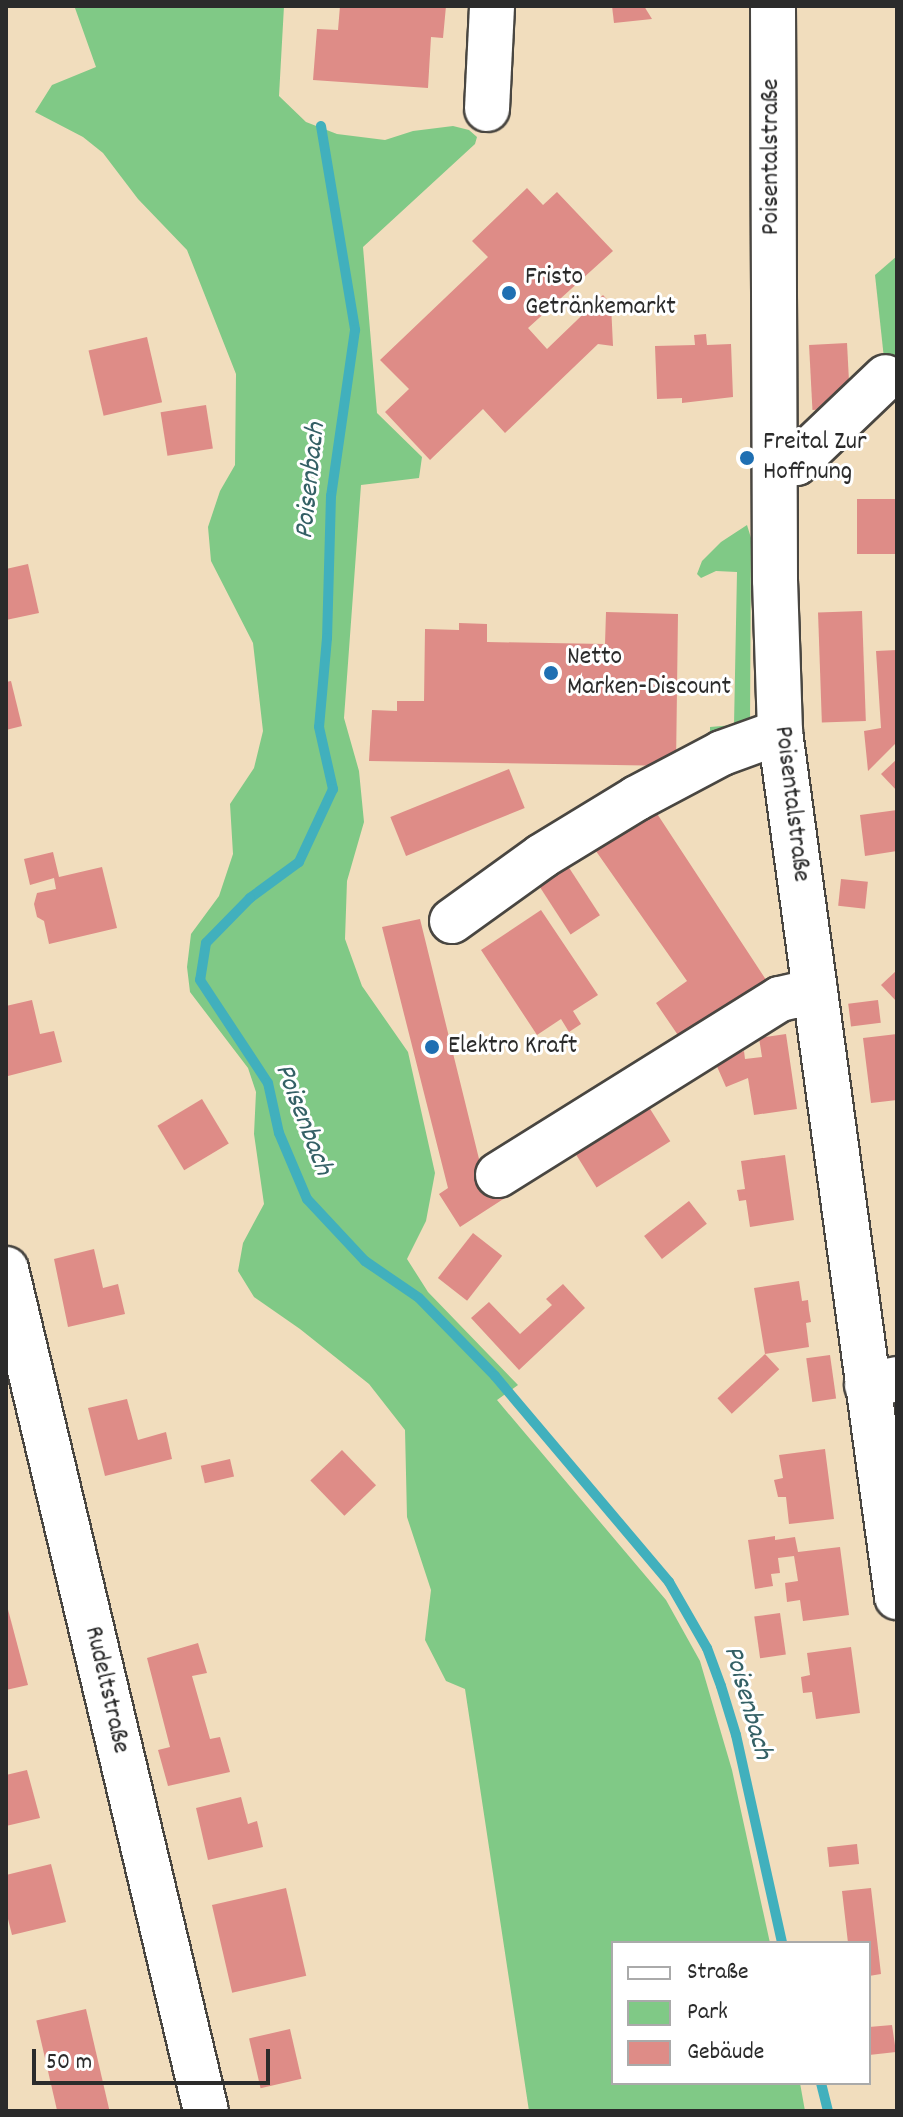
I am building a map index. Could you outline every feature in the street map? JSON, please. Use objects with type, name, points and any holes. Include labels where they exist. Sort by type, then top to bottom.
[{"type":"main road","points":[[487,109],[492,6]]},
{"type":"main road","name":"Poisentalstraße","points":[[773,6],[775,465],[780,732],[815,991],[882,1382],[897,1597]]},
{"type":"main road","points":[[775,465],[796,463],[886,377]]},
{"type":"main road","points":[[452,921],[542,856],[637,798],[722,753],[780,732]]},
{"type":"main road","points":[[498,1175],[780,999],[815,991]]},
{"type":"main road","name":"Rudeltstraße","points":[[6,1269],[206,2111]]},
{"type":"green space","points":[[284,6],[279,96],[306,122],[337,134],[385,140],[413,131],[453,126],[469,130],[477,137],[475,144],[363,247],[377,413],[422,457],[419,478],[361,485],[344,718],[359,771],[364,822],[347,881],[345,939],[362,986],[408,1052],[435,1173],[426,1221],[407,1259],[428,1292],[518,1385],[497,1400],[666,1600],[700,1661],[732,1770],[770,1941],[611,1941],[611,2085],[800,2085],[805,2111],[529,2111],[465,1689],[446,1681],[425,1640],[431,1590],[407,1517],[405,1430],[369,1384],[254,1297],[238,1271],[243,1243],[264,1204],[254,1134],[256,1092],[248,1068],[190,992],[187,967],[191,934],[219,896],[233,854],[230,804],[254,768],[263,731],[253,643],[211,561],[208,527],[220,491],[235,465],[236,374],[187,250],[138,199],[103,153],[83,137],[35,112],[52,85],[96,67],[75,8]]},
{"type":"green space","points":[[897,256],[897,379],[886,377],[875,275]]},
{"type":"green space","points":[[747,525],[751,538],[750,725],[710,753],[710,727],[734,725],[737,572],[716,571],[701,578],[697,574],[702,561],[721,542]]},
{"type":"building","points":[[340,6],[446,6],[443,38],[431,37],[428,88],[313,80],[317,29],[338,30]]},
{"type":"building","points":[[612,6],[644,6],[652,19],[614,23]]},
{"type":"building","name":"Fristo Getränkemarkt","points":[[527,188],[543,205],[557,192],[613,251],[528,328],[547,349],[603,295],[611,304],[613,346],[598,344],[505,433],[483,409],[430,460],[385,412],[409,389],[380,360],[488,257],[472,241]]},
{"type":"building","points":[[706,334],[707,345],[731,344],[733,397],[682,403],[682,398],[657,399],[655,346],[695,345],[694,335]]},
{"type":"building","points":[[147,337],[162,402],[104,416],[89,350]]},
{"type":"building","points":[[847,343],[850,408],[812,410],[809,345]]},
{"type":"building","points":[[206,405],[213,448],[167,456],[161,412]]},
{"type":"building","points":[[857,499],[897,499],[897,554],[857,554]]},
{"type":"building","points":[[28,564],[39,613],[6,620],[6,569]]},
{"type":"building","points":[[862,611],[866,721],[822,722],[818,613]]},
{"type":"building","name":"Netto Marken-Discount","points":[[606,612],[678,614],[676,766],[369,761],[372,710],[397,711],[397,701],[424,701],[425,629],[459,630],[459,623],[487,624],[487,642],[605,644]]},
{"type":"building","points":[[897,650],[897,742],[868,771],[864,731],[881,728],[876,651]]},
{"type":"building","points":[[11,681],[22,726],[6,730],[6,682]]},
{"type":"building","points":[[897,759],[897,791],[881,774]]},
{"type":"building","points":[[509,769],[525,808],[406,856],[390,817]]},
{"type":"building","points":[[652,806],[772,989],[684,1044],[656,1003],[687,981],[591,844]]},
{"type":"building","points":[[897,810],[897,851],[865,856],[860,815]]},
{"type":"building","points":[[53,852],[59,877],[102,867],[117,928],[49,944],[44,921],[37,917],[34,904],[37,893],[56,889],[54,878],[30,885],[24,859]]},
{"type":"building","points":[[564,860],[600,915],[571,934],[535,879]]},
{"type":"building","points":[[841,879],[868,882],[865,909],[838,906]]},
{"type":"building","points":[[541,910],[598,995],[573,1011],[581,1024],[569,1032],[561,1019],[537,1035],[481,950]]},
{"type":"building","name":"Elektro Kraft","points":[[420,919],[481,1167],[487,1163],[508,1196],[460,1227],[439,1194],[448,1188],[382,927]]},
{"type":"building","points":[[897,970],[897,1002],[881,985]]},
{"type":"building","points":[[32,1000],[40,1034],[54,1031],[62,1062],[8,1076],[6,1006]]},
{"type":"building","points":[[878,1000],[881,1023],[851,1026],[848,1004]]},
{"type":"building","points":[[786,1034],[797,1109],[754,1115],[748,1078],[726,1087],[715,1062],[744,1051],[745,1059],[762,1057],[759,1038]]},
{"type":"building","points":[[897,1034],[897,1100],[871,1103],[863,1038]]},
{"type":"building","points":[[202,1099],[229,1144],[184,1170],[157,1126]]},
{"type":"building","points":[[647,1104],[670,1141],[597,1187],[573,1150]]},
{"type":"building","points":[[785,1155],[794,1220],[750,1227],[746,1200],[739,1201],[737,1190],[745,1189],[741,1161]]},
{"type":"building","points":[[689,1201],[707,1224],[662,1259],[644,1236]]},
{"type":"building","points":[[473,1233],[502,1256],[467,1301],[438,1278]]},
{"type":"building","points":[[94,1249],[103,1288],[118,1284],[125,1314],[68,1327],[54,1259]]},
{"type":"building","points":[[799,1281],[802,1301],[808,1300],[811,1322],[806,1323],[809,1347],[765,1354],[754,1288]]},
{"type":"building","points":[[563,1284],[585,1308],[519,1370],[471,1318],[489,1302],[520,1334],[552,1305],[546,1299]]},
{"type":"building","points":[[765,1354],[779,1369],[732,1414],[717,1398]]},
{"type":"building","points":[[830,1355],[836,1399],[812,1402],[806,1358]]},
{"type":"building","points":[[127,1399],[138,1440],[166,1432],[172,1459],[105,1476],[88,1408]]},
{"type":"building","points":[[825,1449],[834,1519],[789,1524],[786,1497],[778,1497],[774,1480],[783,1478],[779,1455]]},
{"type":"building","points":[[342,1450],[376,1485],[344,1516],[310,1481]]},
{"type":"building","points":[[230,1459],[234,1477],[205,1483],[201,1466]]},
{"type":"building","points":[[775,1536],[775,1540],[795,1537],[798,1552],[840,1547],[849,1615],[803,1621],[800,1600],[787,1602],[785,1583],[798,1581],[794,1556],[778,1558],[780,1573],[771,1574],[773,1586],[755,1589],[748,1540]]},
{"type":"building","points":[[6,1602],[28,1685],[6,1690]]},
{"type":"building","points":[[780,1613],[786,1655],[760,1658],[754,1617]]},
{"type":"building","points":[[198,1643],[207,1673],[192,1676],[210,1739],[220,1737],[230,1772],[168,1786],[158,1750],[170,1747],[147,1658]]},
{"type":"building","points":[[851,1647],[860,1713],[816,1719],[812,1692],[803,1693],[801,1677],[810,1675],[807,1653]]},
{"type":"building","points":[[27,1770],[40,1818],[6,1826],[6,1775]]},
{"type":"building","points":[[241,1797],[248,1824],[257,1821],[263,1847],[208,1860],[196,1808]]},
{"type":"building","points":[[857,1844],[859,1864],[829,1867],[827,1847]]},
{"type":"building","points":[[51,1864],[66,1922],[12,1935],[6,1911],[6,1875]]},
{"type":"building","points":[[286,1888],[306,1976],[232,1993],[212,1905]]},
{"type":"building","points":[[871,1888],[881,1974],[871,1976],[871,1941],[848,1941],[842,1891]]},
{"type":"building","points":[[86,2009],[110,2111],[57,2111],[36,2020]]},
{"type":"building","points":[[892,2025],[896,2052],[871,2055],[871,2027]]},
{"type":"building","points":[[290,2029],[301,2079],[261,2088],[249,2038]]},
{"type":"waterway","name":"Poisenbach","points":[[321,126],[355,330],[331,496],[327,638],[319,727],[333,789],[299,862],[250,898],[206,943],[200,980],[268,1083],[279,1133],[307,1199],[365,1261],[419,1298],[495,1376],[669,1582],[707,1648],[721,1686],[736,1735],[782,1941]]},
{"type":"waterway","name":"Poisenbach","points":[[822,2085],[828,2111]]},
{"type":"place","name":"Fristo Getränkemarkt","points":[[509,293]]},
{"type":"place","name":"Freital Zur Hoffnung","points":[[747,458]]},
{"type":"place","name":"Netto Marken-Discount","points":[[551,673]]},
{"type":"place","name":"Elektro Kraft","points":[[432,1047]]}]
